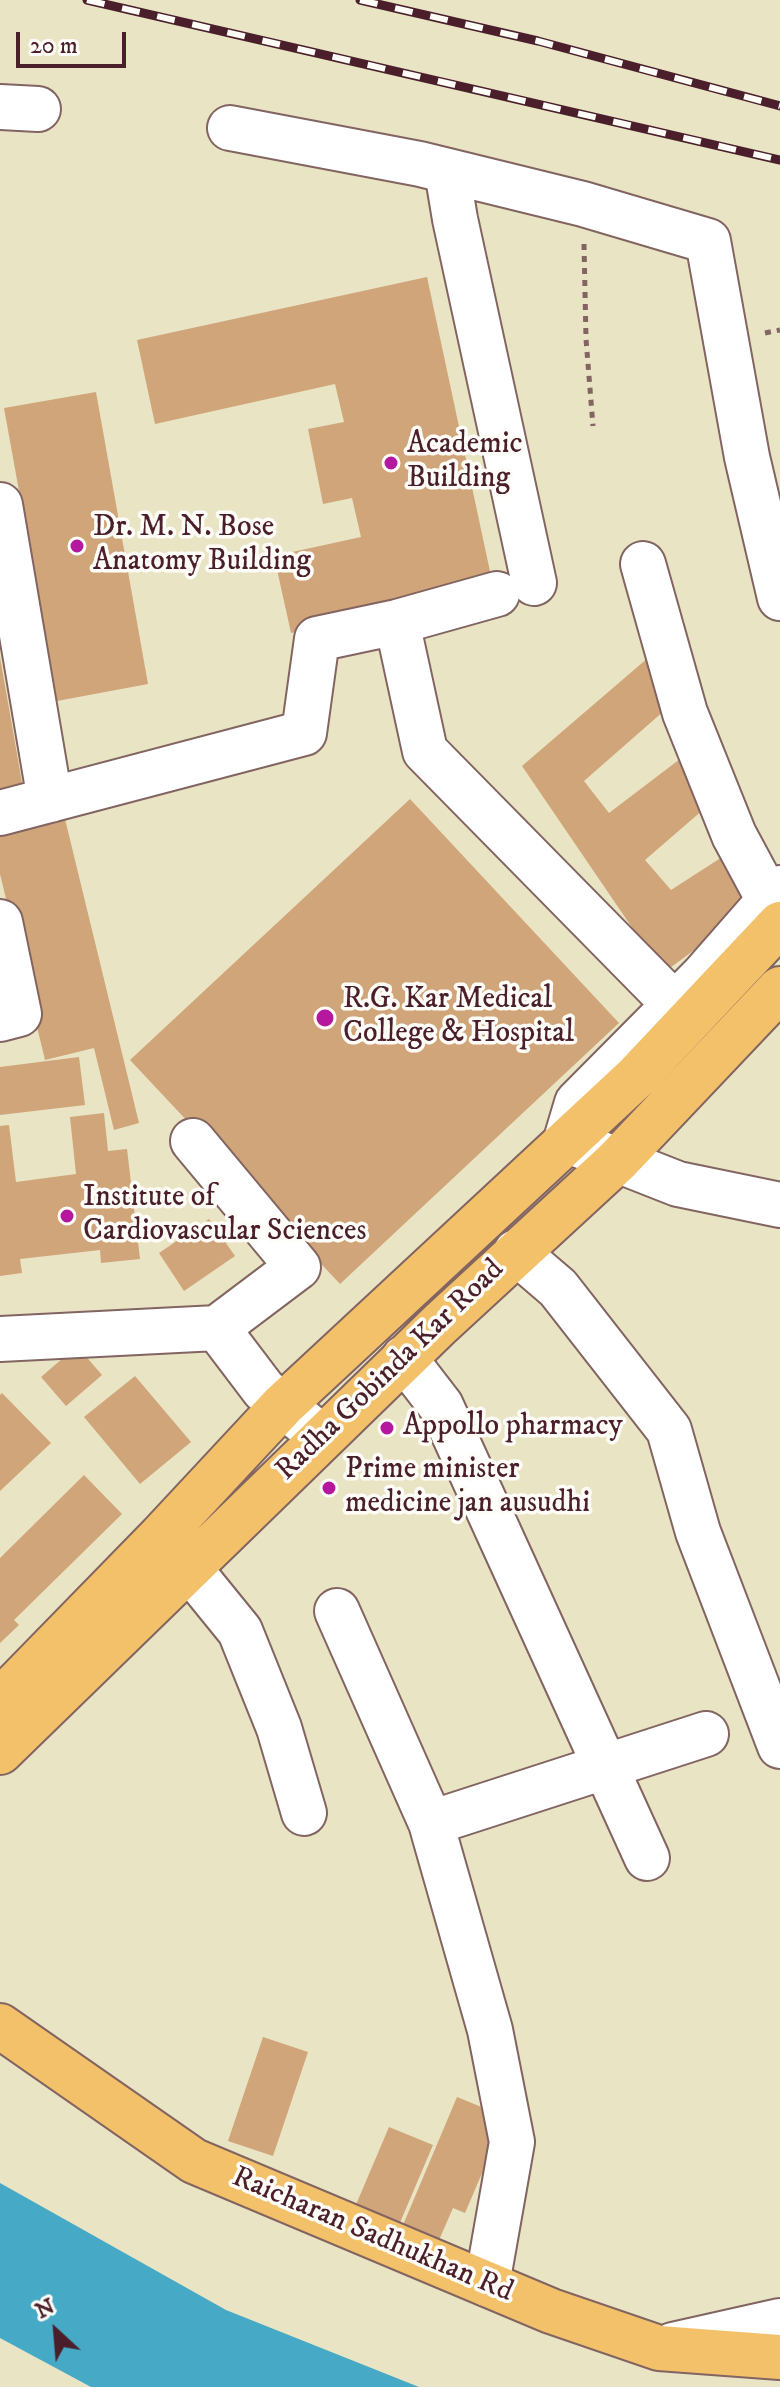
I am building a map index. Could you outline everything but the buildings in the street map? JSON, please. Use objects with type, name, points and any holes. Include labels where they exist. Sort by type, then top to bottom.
[{"type":"main road","name":"Radha Gobinda Kar Road","points":[[0,1701],[161,1536],[274,1398],[636,1077],[776,904]]},
{"type":"main road","name":"Radha Gobinda Kar Road","points":[[0,1752],[404,1358],[617,1161],[780,989]]},
{"type":"main road","name":"Raicharan Sadhukhan Rd","points":[[0,2026],[194,2161],[551,2311],[659,2348],[780,2357]]},
{"type":"street","points":[[230,128],[447,171],[583,204],[708,241],[747,457],[780,598]]},
{"type":"street","points":[[0,813],[304,733],[317,639],[397,622],[516,588],[447,171]]},
{"type":"street","points":[[0,505],[5,565],[50,800]]},
{"type":"street","points":[[643,564],[685,713],[734,835],[776,904],[577,1103],[566,1140],[678,1184],[780,1205]]},
{"type":"street","points":[[397,622],[425,751],[675,1005]]},
{"type":"street","points":[[0,922],[19,1014],[0,1019]]},
{"type":"street","points":[[0,1339],[217,1328],[298,1267],[193,1141]]},
{"type":"street","points":[[516,1252],[558,1288],[669,1430],[698,1532],[780,1746]]},
{"type":"street","points":[[217,1328],[274,1398],[322,1437]]},
{"type":"street","points":[[404,1358],[441,1406],[647,1858]]},
{"type":"street","points":[[188,1567],[240,1631],[279,1728],[304,1813]]},
{"type":"street","points":[[337,1611],[431,1823],[490,2030],[512,2142],[487,2284]]},
{"type":"street","points":[[431,1823],[706,1734]]},
{"type":"street","points":[[659,2348],[780,2321]]},
{"type":"path","points":[[583,204],[586,339],[593,426]]},
{"type":"water","points":[[0,2183],[226,2310],[419,2387],[91,2387],[0,2338]]},
{"type":"railway","points":[[87,0],[780,160]]},
{"type":"railway","points":[[360,0],[538,41],[780,106]]},
{"type":"place","name":"Academic Building","points":[[391,463]]},
{"type":"place","name":"Dr. M. N. Bose Anatomy Building","points":[[77,546]]},
{"type":"place","name":"R.G. Kar Medical College & Hospital","points":[[325,1018]]},
{"type":"place","name":"Institute of Cardiovascular Sciences","points":[[67,1216]]},
{"type":"place","name":"Appollo pharmacy","points":[[387,1428]]},
{"type":"place","name":"Prime minister medicine jan ausudhi","points":[[329,1488]]}]
